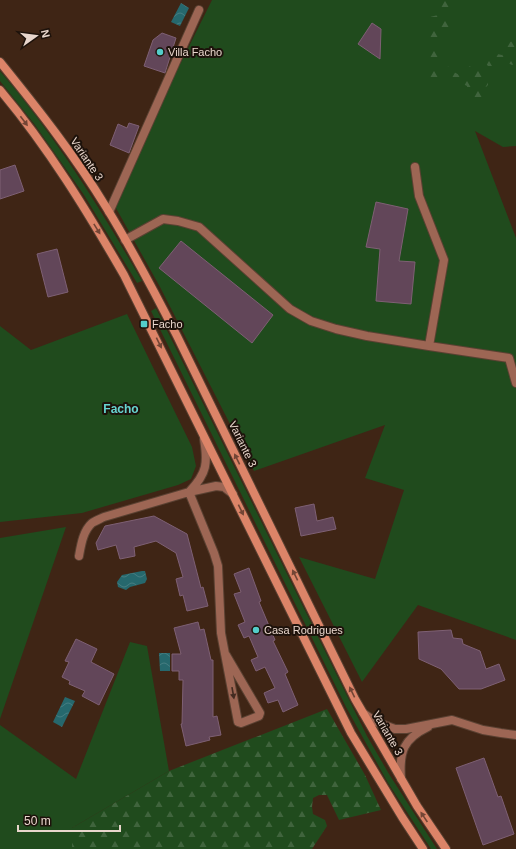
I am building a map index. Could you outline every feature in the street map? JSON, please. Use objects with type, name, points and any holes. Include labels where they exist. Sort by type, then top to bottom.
[{"type":"main road","name":"Variante 3","points":[[0,62],[68,150],[109,212],[125,240],[177,336],[363,713],[417,806],[446,849]]},
{"type":"main road","points":[[0,90],[37,138],[99,232],[131,288],[350,733],[423,849]]},
{"type":"street","points":[[109,212],[199,10]]},
{"type":"street","points":[[414,168],[419,196],[444,260],[429,346]]},
{"type":"street","points":[[125,240],[163,220],[178,221],[199,227],[290,309],[311,321],[336,329],[367,336],[509,358],[516,383]]},
{"type":"street","points":[[189,492],[199,481],[206,466],[207,456],[203,434]]},
{"type":"street","points":[[79,556],[81,544],[86,532],[92,523],[104,517],[189,492],[216,486],[224,487],[233,495]]},
{"type":"street","points":[[189,492],[218,566],[221,633],[238,722],[241,723],[259,716],[260,713],[226,655]]},
{"type":"street","points":[[363,713],[376,722],[395,729],[406,729],[452,720],[483,730],[516,735]]},
{"type":"street","points":[[401,779],[401,754],[410,737],[421,730],[440,722]]},
{"type":"green space","points":[[212,0],[516,0],[516,146],[503,147],[475,131],[516,238],[516,640],[418,605],[362,682],[299,557],[375,579],[404,490],[365,478],[385,425],[254,471],[160,287],[112,201]]},
{"type":"green space","points":[[432,0],[462,0],[448,8],[432,5]]},
{"type":"green space","points":[[438,15],[438,22],[443,22],[446,18],[453,28],[445,40],[438,45],[430,43],[432,48],[442,53],[442,61],[436,65],[430,65],[429,34],[434,30],[429,30],[427,25],[430,17]]},
{"type":"green space","points":[[516,41],[516,63],[512,65],[506,62],[500,62],[495,66],[488,66],[482,59],[486,58],[486,54],[492,52],[502,55],[508,42]]},
{"type":"green space","points":[[474,64],[481,64],[483,76],[488,76],[488,85],[484,89],[486,92],[483,102],[479,104],[469,103],[467,86],[457,81],[430,80],[430,72],[438,70],[444,73],[449,65],[450,74],[454,72],[461,76],[467,68]]},
{"type":"green space","points":[[0,71],[58,146],[110,226],[142,281],[137,283],[84,195],[35,125],[0,81]]},
{"type":"green space","points":[[156,308],[367,736],[389,774],[437,849],[431,849],[388,783],[346,707],[151,311]]},
{"type":"green space","points":[[127,314],[192,447],[196,466],[191,479],[178,485],[82,513],[0,522],[0,326],[31,350]]},
{"type":"green space","points":[[66,527],[0,719],[0,538]]},
{"type":"green space","points":[[130,642],[147,646],[169,771],[72,828],[72,849],[0,849],[0,725],[76,779]]},
{"type":"green space","points":[[327,709],[365,775],[381,810],[339,820],[327,795],[319,795],[313,798],[313,814],[325,820],[327,826],[312,849],[72,849],[72,828],[169,771]]},
{"type":"water","points":[[181,3],[189,8],[180,26],[171,22]]},
{"type":"water","points":[[145,571],[147,579],[145,583],[130,587],[126,590],[118,587],[117,582],[122,575]]},
{"type":"water","points":[[159,653],[170,653],[170,671],[160,671]]},
{"type":"water","points":[[65,697],[75,701],[62,727],[53,722]]},
{"type":"building","points":[[372,23],[381,29],[380,59],[358,44]]},
{"type":"building","points":[[162,33],[176,38],[165,73],[144,66],[153,40]]},
{"type":"building","points":[[129,123],[139,126],[129,153],[110,145],[118,124],[127,128]]},
{"type":"building","points":[[15,165],[24,191],[0,199],[0,170]]},
{"type":"building","points":[[376,202],[408,209],[399,261],[415,262],[411,304],[376,301],[380,249],[366,247]]},
{"type":"building","points":[[181,241],[273,315],[252,343],[159,268]]},
{"type":"building","points":[[57,249],[68,292],[48,297],[37,254]]},
{"type":"building","points":[[314,504],[317,521],[333,517],[336,529],[301,536],[295,508]]},
{"type":"building","points":[[154,516],[187,534],[201,588],[203,587],[208,606],[187,611],[183,595],[180,596],[176,579],[183,577],[176,553],[156,541],[134,547],[135,556],[120,559],[116,545],[98,550],[96,543],[105,526]]},
{"type":"building","points":[[249,568],[261,601],[259,602],[275,640],[273,641],[288,672],[285,674],[298,705],[283,712],[278,700],[268,703],[264,693],[275,688],[265,667],[256,671],[251,660],[258,657],[249,636],[244,638],[238,625],[245,622],[234,594],[241,592],[234,574]]},
{"type":"building","points":[[198,622],[200,630],[204,629],[211,660],[213,660],[213,717],[217,716],[221,735],[209,737],[210,740],[186,746],[181,724],[183,680],[179,680],[179,671],[172,671],[172,654],[181,654],[174,628]]},
{"type":"building","points":[[451,630],[453,638],[462,639],[463,644],[480,651],[486,669],[499,664],[505,680],[481,689],[459,689],[441,669],[419,659],[418,632]]},
{"type":"building","points":[[76,639],[97,649],[91,662],[114,674],[99,705],[82,696],[85,691],[69,684],[70,681],[62,677],[69,662],[65,661]]},
{"type":"building","points":[[484,758],[498,797],[501,796],[514,834],[483,845],[456,768]]},
{"type":"place","name":"Villa Facho","points":[[160,52]]},
{"type":"place","name":"Facho","points":[[144,324]]},
{"type":"place","name":"Casa Rodrigues","points":[[256,630]]},
{"type":"district","name":"Facho","points":[[121,409]]}]
